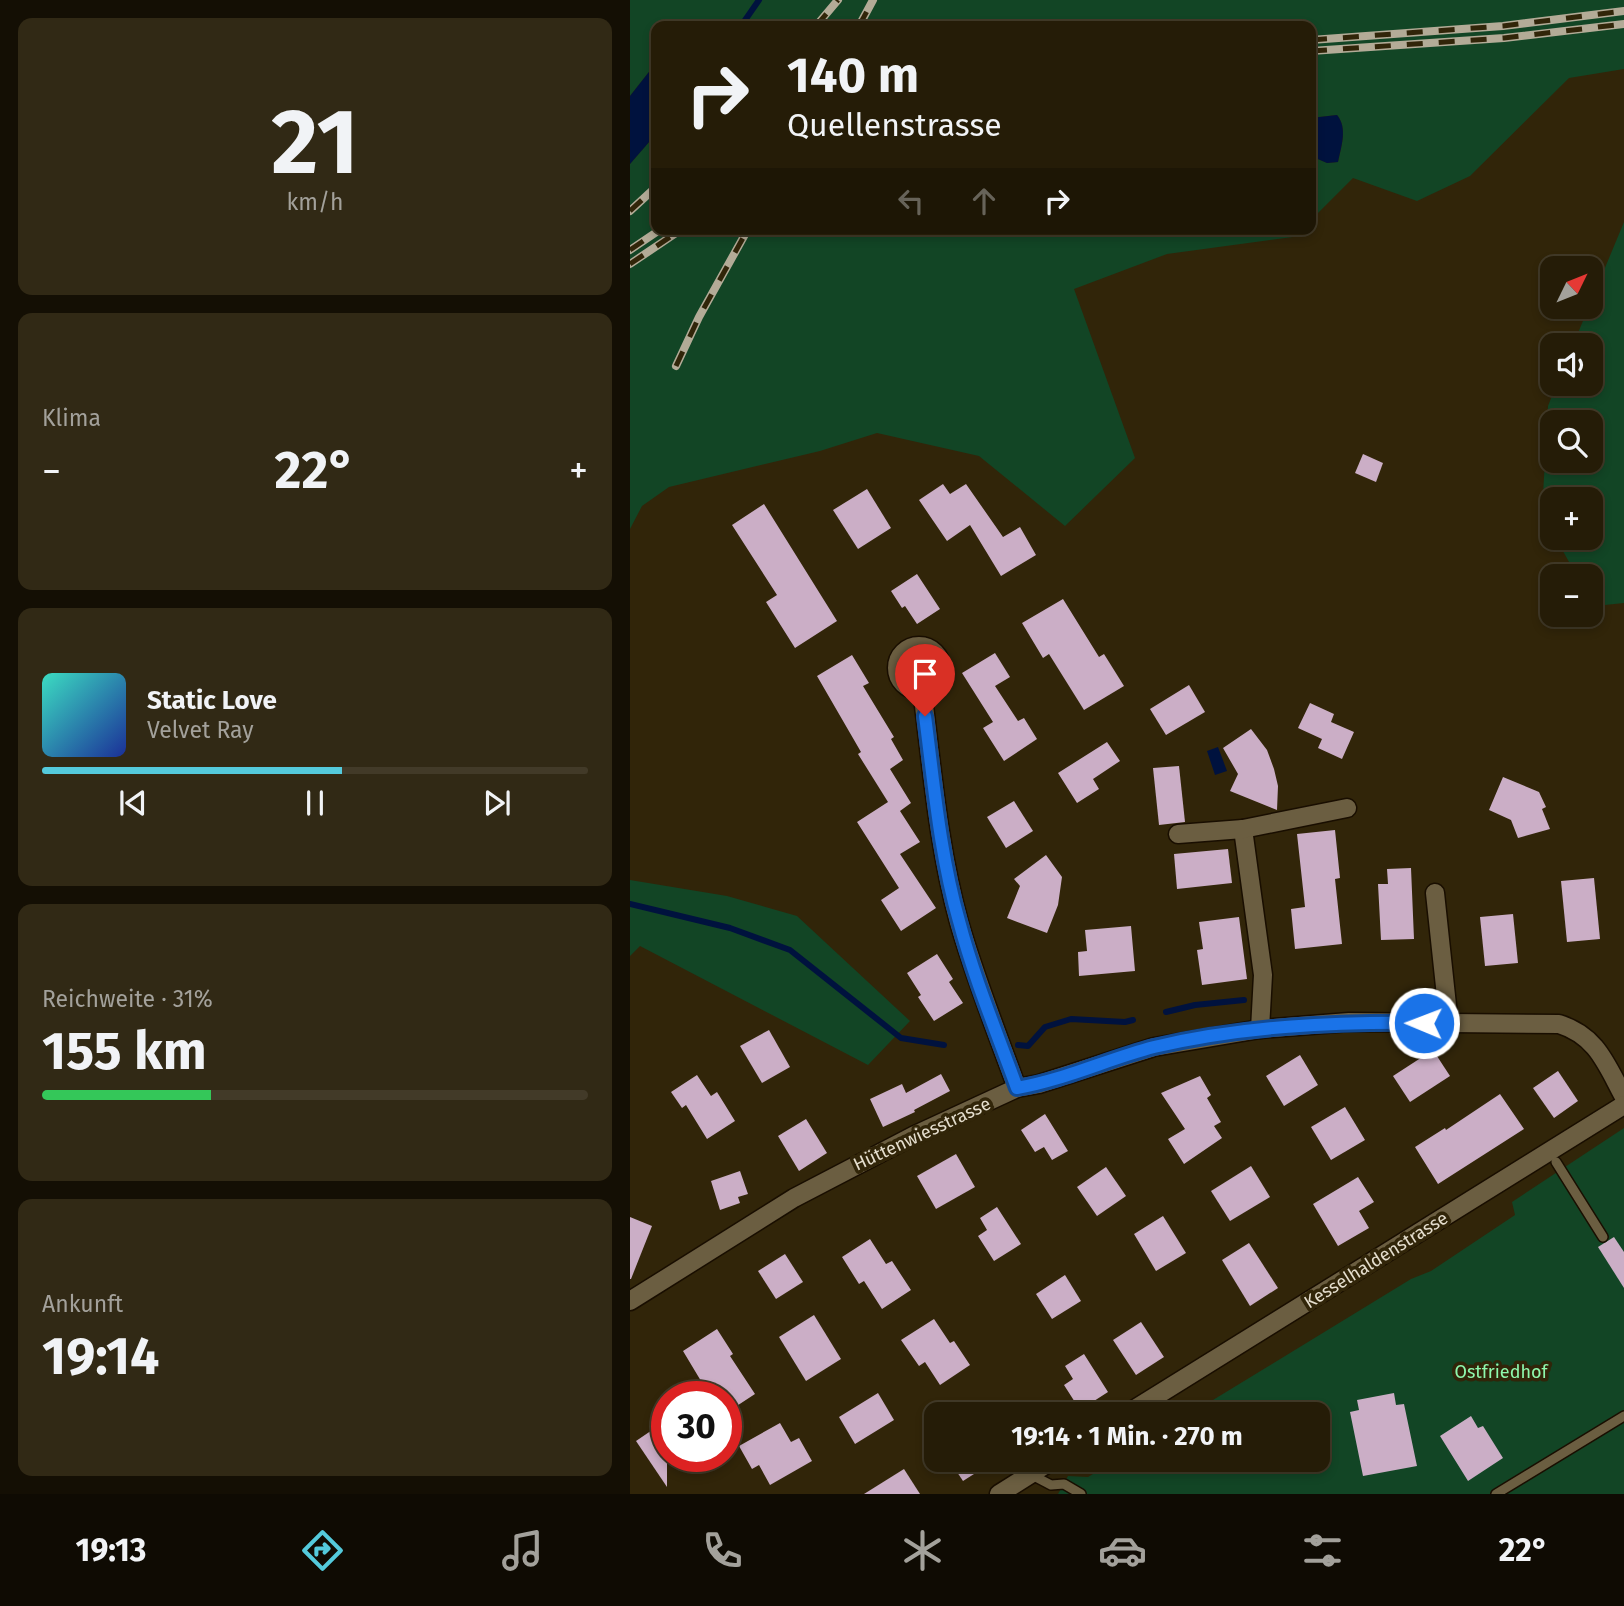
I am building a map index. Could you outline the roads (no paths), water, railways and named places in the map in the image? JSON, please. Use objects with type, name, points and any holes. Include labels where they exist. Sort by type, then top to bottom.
[{"type":"street","points":[[922,690],[938,821],[958,919],[979,987],[1017,1088]]},
{"type":"street","points":[[1178,834],[1243,829],[1347,808]]},
{"type":"street","points":[[1243,829],[1263,975],[1260,1029]]},
{"type":"street","points":[[1435,893],[1449,1024]]},
{"type":"street","name":"Hüttenwiesstrasse","points":[[630,1301],[794,1198],[913,1136],[1017,1088],[1039,1084],[1154,1047],[1260,1029],[1349,1022],[1559,1024],[1577,1030],[1591,1041],[1624,1097]]},
{"type":"street","name":"Kesselhaldenstrasse","points":[[1146,1402],[1624,1105]]},
{"type":"street","points":[[999,1494],[1033,1472]]},
{"type":"lane","points":[[1556,1162],[1604,1237]]},
{"type":"lane","points":[[1496,1494],[1624,1416]]},
{"type":"lane","points":[[1030,1474],[1051,1485],[1064,1484],[1081,1494]]},
{"type":"water","points":[[651,69],[651,140],[630,164],[630,96]]},
{"type":"water","points":[[1337,115],[1340,120],[1343,138],[1338,162],[1327,163],[1316,158],[1316,117]]},
{"type":"water","points":[[1218,747],[1227,771],[1215,775],[1207,751]]},
{"type":"waterway","points":[[744,21],[759,0]]},
{"type":"waterway","points":[[630,904],[730,928],[790,950],[901,1038],[944,1045]]},
{"type":"waterway","points":[[1166,1012],[1195,1005],[1244,1000]]},
{"type":"waterway","points":[[1018,1045],[1028,1046],[1045,1027],[1071,1019],[1125,1022],[1133,1020]]},
{"type":"railway","points":[[820,21],[838,0]]},
{"type":"railway","points":[[862,21],[873,0]]},
{"type":"railway","points":[[1316,40],[1503,26],[1624,11]]},
{"type":"railway","points":[[1316,51],[1504,38],[1624,24]]},
{"type":"railway","points":[[630,211],[651,192]]},
{"type":"railway","points":[[630,250],[652,235]]},
{"type":"railway","points":[[630,264],[673,235]]},
{"type":"railway","points":[[676,366],[699,317],[745,235]]},
{"type":"park label","name":"Ostfriedhof","points":[[1501,1372]]}]
